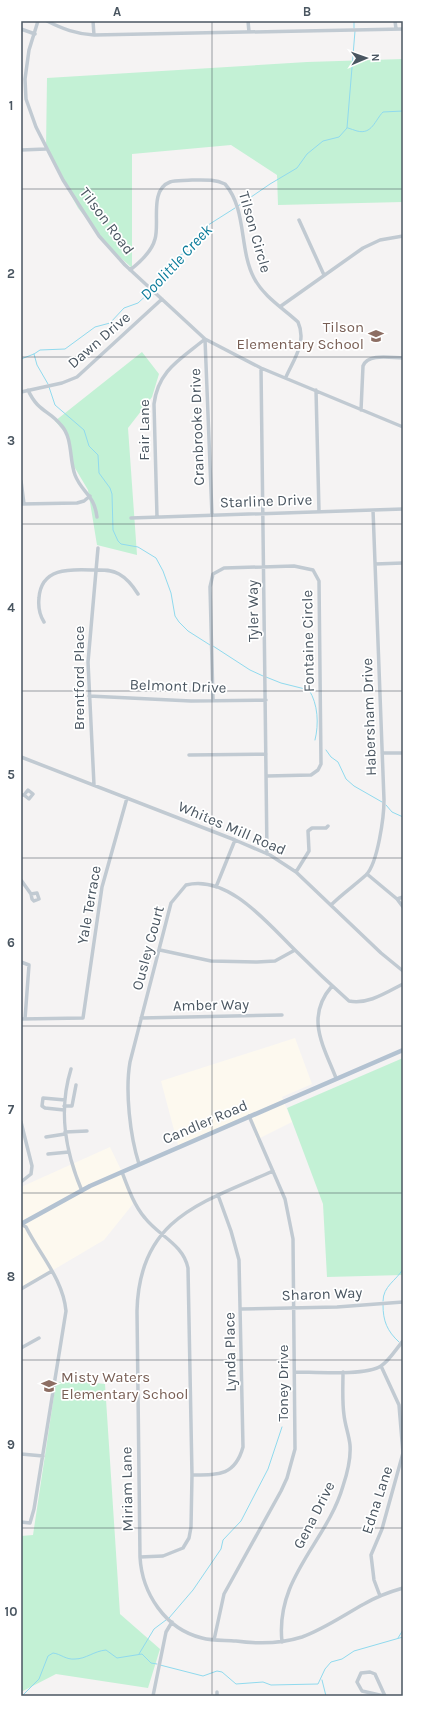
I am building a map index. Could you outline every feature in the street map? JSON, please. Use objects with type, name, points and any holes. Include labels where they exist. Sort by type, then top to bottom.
[{"type":"main road","name":"Candler Road","points":[[21,1224],[82,1191],[139,1164],[403,1050]]},
{"type":"street","name":"Tilson Road","points":[[38,21],[29,50],[23,92],[46,149],[63,180],[99,236],[130,270],[205,339],[261,368],[286,377],[403,427]]},
{"type":"street","points":[[47,21],[78,34],[94,35],[403,29]]},
{"type":"street","points":[[93,21],[94,35]]},
{"type":"street","points":[[248,21],[249,32]]},
{"type":"street","points":[[395,21],[396,29]]},
{"type":"street","points":[[21,29],[35,34]]},
{"type":"street","points":[[21,150],[46,149]]},
{"type":"street","name":"Tilson Circle","points":[[130,270],[151,247],[155,239],[157,204],[162,189],[171,182],[209,180],[219,181],[229,188],[235,202],[254,277],[263,291],[298,322],[302,335],[299,349],[286,377]]},
{"type":"street","points":[[299,220],[324,275]]},
{"type":"street","points":[[281,306],[363,248],[377,241],[403,236]]},
{"type":"street","name":"Dawn Drive","points":[[21,392],[68,382],[77,377],[162,299]]},
{"type":"street","name":"Cranbrooke Drive","points":[[205,339],[212,515]]},
{"type":"street","name":"Fair Lane","points":[[157,517],[154,404],[157,386],[161,378],[175,364],[205,339]]},
{"type":"street","points":[[361,410],[363,366],[365,361],[372,358],[403,358]]},
{"type":"street","name":"Tyler Way","points":[[261,368],[267,854]]},
{"type":"street","points":[[28,390],[38,407],[62,425],[66,433],[76,476],[90,496],[95,506],[97,518]]},
{"type":"street","points":[[316,390],[318,512]]},
{"type":"street","points":[[21,481],[22,504],[77,503],[84,501],[90,496]]},
{"type":"street","name":"Starline Drive","points":[[130,518],[403,509]]},
{"type":"street","name":"Habersham Drive","points":[[331,905],[367,874],[379,843],[383,820],[382,753],[372,510]]},
{"type":"street","name":"Brentford Place","points":[[94,785],[88,696],[88,662],[98,548]]},
{"type":"street","points":[[375,564],[403,563]]},
{"type":"street","name":"Fontaine Circle","points":[[213,700],[211,579],[217,570],[224,568],[264,566],[308,567],[316,573],[319,581],[320,764],[318,770],[311,775],[267,776]]},
{"type":"street","points":[[44,622],[40,614],[41,587],[48,577],[54,573],[74,569],[105,570],[121,575],[131,584],[138,594]]},
{"type":"street","name":"Belmont Drive","points":[[88,696],[191,701],[266,700]]},
{"type":"street","points":[[382,753],[403,753]]},
{"type":"street","points":[[188,755],[266,754]]},
{"type":"street","name":"Whites Mill Road","points":[[21,757],[236,840],[283,862],[296,872],[380,953],[403,971]]},
{"type":"street","name":"Yale Terrace","points":[[23,1019],[83,1018],[102,887],[127,798]]},
{"type":"street","points":[[296,872],[309,851],[308,831],[312,828],[326,828],[328,826]]},
{"type":"street","points":[[216,887],[236,840]]},
{"type":"street","points":[[367,874],[397,899],[403,907]]},
{"type":"street","points":[[21,880],[31,894]]},
{"type":"street","name":"Ousley Court","points":[[139,1164],[135,1151],[128,1084],[130,1062],[172,903],[186,885],[194,883],[216,887],[239,898],[254,908],[295,950],[349,1001],[354,1002],[372,999],[403,984]]},
{"type":"street","points":[[397,899],[403,897]]},
{"type":"street","points":[[160,950],[211,961],[257,962],[275,961],[295,950]]},
{"type":"street","points":[[21,962],[29,965],[23,1019]]},
{"type":"street","points":[[332,986],[321,999],[317,1021],[326,1053],[336,1078]]},
{"type":"street","name":"Amber Way","points":[[141,1018],[282,1015]]},
{"type":"street","points":[[71,1069],[64,1108],[65,1133],[69,1152],[82,1191]]},
{"type":"street","points":[[65,1100],[43,1098],[42,1106],[45,1108],[64,1108],[72,1106],[76,1085]]},
{"type":"street","name":"Toney Drive","points":[[214,1640],[224,1594],[281,1491],[290,1468],[295,1449],[293,1239],[290,1218],[284,1199],[249,1116]]},
{"type":"street","points":[[21,1122],[32,1166],[31,1174],[21,1182]]},
{"type":"street","points":[[46,1137],[65,1133],[87,1131]]},
{"type":"street","points":[[48,1154],[69,1152]]},
{"type":"street","name":"Miriam Lane","points":[[273,1170],[218,1195],[177,1217],[161,1234],[144,1262],[137,1294],[141,1572],[148,1592],[156,1606],[172,1622],[197,1636],[214,1640],[260,1643],[282,1642],[304,1636],[380,1596],[403,1588]]},
{"type":"street","points":[[122,1172],[140,1212],[182,1253],[188,1268],[192,1475],[191,1527],[186,1544],[183,1548],[170,1554],[140,1557]]},
{"type":"street","name":"Lynda Place","points":[[192,1475],[221,1474],[234,1466],[241,1455],[243,1447],[239,1260],[231,1231],[218,1195]]},
{"type":"street","points":[[21,1224],[26,1227],[63,1290],[66,1311],[34,1509],[30,1524],[21,1522]]},
{"type":"street","points":[[21,1289],[52,1271]]},
{"type":"street","name":"Sharon Way","points":[[241,1308],[338,1307],[403,1302]]},
{"type":"street","points":[[21,1348],[39,1338]]},
{"type":"street","points":[[295,1372],[366,1371],[381,1366],[403,1341]]},
{"type":"street","name":"Edna Lane","points":[[380,1596],[374,1580],[370,1555],[382,1529],[403,1453],[399,1405],[381,1366]]},
{"type":"street","name":"Gena Drive","points":[[282,1642],[281,1615],[285,1600],[293,1581],[336,1504],[347,1472],[350,1446],[344,1414],[342,1372]]},
{"type":"street","points":[[21,1454],[43,1456]]},
{"type":"street","points":[[153,1696],[166,1632],[172,1622]]},
{"type":"street","points":[[370,1672],[375,1674],[384,1696],[362,1691],[357,1682],[361,1673],[370,1672]]},
{"type":"shaded area","points":[[295,1038],[312,1084],[282,1097],[292,1122],[256,1140],[251,1117],[179,1149],[161,1081]]},
{"type":"shaded area","points":[[110,1147],[121,1170],[133,1204],[104,1240],[21,1289],[21,1187]]},
{"type":"green space","points":[[403,59],[403,202],[278,205],[277,175],[231,145],[132,154],[132,268],[110,248],[78,208],[46,149],[47,78],[307,62]]},
{"type":"green space","points":[[142,352],[159,374],[152,397],[128,428],[137,555],[97,545],[88,490],[72,463],[69,437],[55,421]]},
{"type":"green space","points":[[403,1058],[403,1275],[327,1277],[323,1204],[287,1108]]},
{"type":"green space","points":[[77,1381],[105,1384],[120,1614],[160,1649],[148,1688],[56,1674],[21,1692],[21,1536],[33,1535],[56,1382]]},
{"type":"waterway","points":[[354,21],[354,28]]},
{"type":"waterway","points":[[347,128],[355,31]]},
{"type":"waterway","name":"Doolittle Creek","points":[[348,128],[362,132],[366,131],[373,126],[383,112],[403,111]]},
{"type":"waterway","name":"Doolittle Creek","points":[[238,206],[297,168],[307,154],[323,141],[339,137],[347,128]]},
{"type":"waterway","name":"Doolittle Creek","points":[[154,289],[172,262],[178,256],[191,250],[205,227],[235,208]]},
{"type":"waterway","name":"Doolittle Creek","points":[[21,359],[40,350],[65,349],[95,327],[110,323],[124,308],[138,303],[151,291]]},
{"type":"waterway","points":[[34,354],[37,365],[48,384]]},
{"type":"waterway","points":[[49,387],[55,405],[84,430],[89,446],[98,455],[99,473],[110,488],[112,494],[113,530],[118,541],[121,544],[138,547],[156,558],[163,571],[171,593],[175,616],[188,631],[210,645]]},
{"type":"waterway","points":[[213,646],[250,670],[263,676]]},
{"type":"waterway","points":[[266,677],[281,683],[309,690],[314,701],[317,714],[315,740]]},
{"type":"waterway","points":[[326,750],[331,757],[338,762],[346,779],[354,786],[382,802]]},
{"type":"waterway","points":[[386,805],[392,812],[403,817]]},
{"type":"waterway","points":[[383,1301],[387,1287],[403,1269]]},
{"type":"waterway","points":[[383,1305],[386,1325],[391,1334],[399,1342]]},
{"type":"waterway","points":[[169,1618],[193,1590],[221,1549],[223,1540],[241,1521],[268,1469],[282,1427]]},
{"type":"waterway","points":[[139,1654],[154,1629],[166,1620]]},
{"type":"waterway","points":[[398,1638],[403,1630]]},
{"type":"waterway","points":[[160,1665],[203,1676],[217,1671],[222,1672],[236,1684],[263,1682],[271,1685],[318,1684],[325,1669],[331,1662],[342,1659],[354,1651],[403,1637]]},
{"type":"waterway","points":[[22,1696],[39,1679],[48,1656],[53,1653],[69,1659],[75,1659],[83,1658],[106,1650],[117,1658],[142,1654],[151,1663],[157,1664]]},
{"type":"waterway","points":[[322,1680],[326,1696]]},
{"type":"place","name":"Tilson Elementary School","points":[[376,336]]},
{"type":"place","name":"Misty Waters Elementary School","points":[[49,1386]]}]
